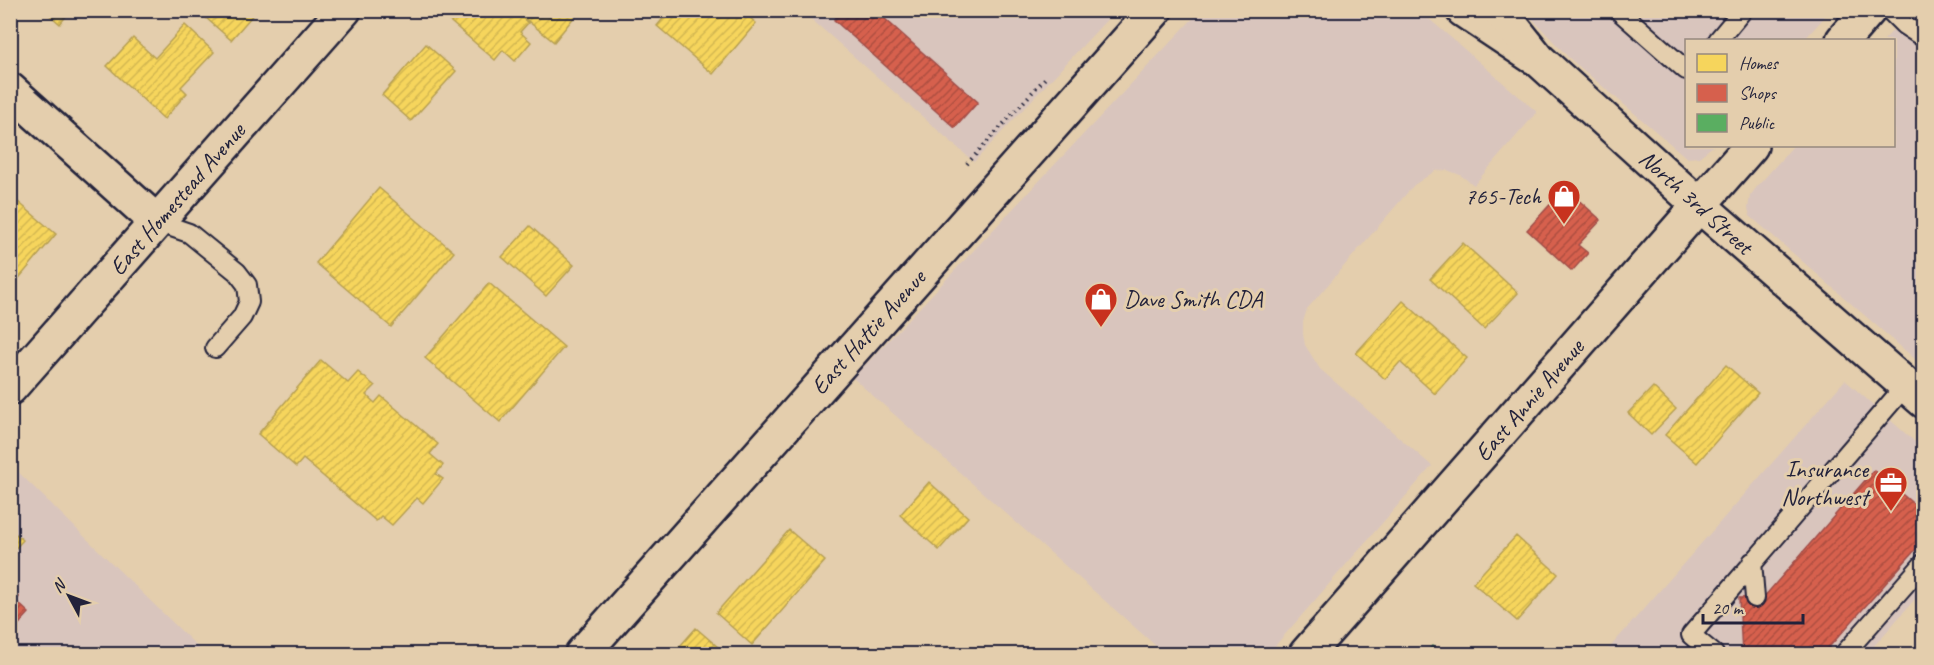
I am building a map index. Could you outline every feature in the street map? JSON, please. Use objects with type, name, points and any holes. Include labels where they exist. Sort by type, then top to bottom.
[{"type":"street","name":"East Homestead Avenue","points":[[10,388],[344,10]]},
{"type":"street","name":"East Hattie Avenue","points":[[582,654],[1155,10]]},
{"type":"street","name":"North 3rd Street","points":[[1463,10],[1539,60],[1699,205],[1914,393]]},
{"type":"street","points":[[1499,10],[1539,60]]},
{"type":"street","points":[[1844,39],[1869,10]]},
{"type":"street","points":[[10,90],[157,222]]},
{"type":"street","name":"East Annie Avenue","points":[[1306,654],[1750,147]]},
{"type":"lane","points":[[1618,10],[1685,69]]},
{"type":"lane","points":[[1719,39],[1743,10]]},
{"type":"lane","points":[[1889,10],[1904,26],[1923,38]]},
{"type":"lane","points":[[157,222],[189,233],[237,272],[248,285],[249,302],[242,317],[215,348]]},
{"type":"lane","points":[[1714,654],[1690,635],[1752,562],[1914,393]]},
{"type":"lane","points":[[1752,562],[1755,598]]},
{"type":"lane","points":[[1844,654],[1923,563]]},
{"type":"path","points":[[967,164],[1053,70]]},
{"type":"shaded area","points":[[802,11],[1115,11],[974,162]]},
{"type":"shaded area","name":"Dave Smith CDA","points":[[1200,11],[1420,11],[1537,112],[1474,185],[1460,175],[1447,170],[1435,171],[1414,185],[1307,309],[1303,322],[1305,345],[1320,369],[1432,466],[1268,654],[1165,654],[853,378]]},
{"type":"shaded area","points":[[1525,11],[1830,11],[1805,39],[1685,39],[1685,147],[1712,147],[1699,157],[1687,158],[1568,57]]},
{"type":"shaded area","points":[[1911,11],[1923,11],[1923,366],[1750,216],[1748,208],[1750,196],[1792,147],[1895,147],[1895,39],[1885,39]]},
{"type":"shaded area","points":[[1845,380],[1923,449],[1923,590],[1867,654],[1604,654]]},
{"type":"shaded area","points":[[11,465],[205,654],[11,654]]},
{"type":"building: Homes","points":[[44,10],[71,10],[60,24]]},
{"type":"building: Homes","points":[[197,10],[257,10],[231,40]]},
{"type":"building: Homes","points":[[437,10],[513,10],[528,23],[520,32],[531,42],[515,61],[503,50],[495,60]]},
{"type":"building: Homes","points":[[520,10],[579,11],[554,42],[518,13]]},
{"type":"building: Homes","points":[[670,10],[741,10],[756,23],[713,74],[657,26]]},
{"type":"building: Homes","points":[[185,25],[214,52],[181,87],[187,93],[164,119],[107,66],[133,38],[155,58]]},
{"type":"building: Homes","points":[[426,44],[456,71],[411,121],[382,95]]},
{"type":"building: Homes","points":[[379,188],[454,252],[391,327],[316,263]]},
{"type":"building: Homes","points":[[17,201],[56,234],[10,289],[10,209]]},
{"type":"building: Homes","points":[[530,226],[574,265],[546,296],[502,257]]},
{"type":"building: Homes","points":[[1463,243],[1518,293],[1484,329],[1430,279]]},
{"type":"building: Homes","points":[[489,283],[564,347],[500,422],[425,358]]},
{"type":"building: Homes","points":[[1403,301],[1467,358],[1435,394],[1400,362],[1385,379],[1356,353]]},
{"type":"building: Homes","points":[[321,360],[348,383],[358,372],[375,386],[366,395],[375,403],[381,396],[438,444],[430,454],[443,465],[436,474],[443,479],[423,503],[417,498],[392,525],[381,516],[376,521],[303,459],[296,467],[258,434]]},
{"type":"building: Homes","points":[[1726,365],[1758,393],[1697,463],[1665,435]]},
{"type":"building: Homes","points":[[1653,387],[1676,409],[1651,435],[1628,413]]},
{"type":"building: Homes","points":[[929,482],[968,517],[939,550],[900,515]]},
{"type":"building: Homes","points":[[10,529],[23,540],[10,554]]},
{"type":"building: Homes","points":[[789,530],[825,561],[752,645],[716,613]]},
{"type":"building: Homes","points":[[1516,536],[1558,574],[1517,621],[1473,583]]},
{"type":"building: Homes","points":[[696,628],[726,654],[673,654]]},
{"type":"building: Shops","points":[[842,10],[875,10],[978,102],[955,128],[834,20]]},
{"type":"building: Shops","name":"765-Tech","points":[[1565,188],[1601,220],[1578,245],[1588,253],[1572,271],[1527,230]]},
{"type":"building: Shops","points":[[1874,470],[1924,513],[1924,540],[1823,654],[1742,654],[1739,598],[1764,597]]},
{"type":"building: Shops","points":[[10,590],[19,597],[16,601],[29,613],[10,634]]},
{"type":"building: Public","points":[[1432,646],[1441,654],[1425,654]]},
{"type":"place","name":"765-Tech","points":[[1564,225]]},
{"type":"place","name":"Dave Smith CDA","points":[[1101,328]]},
{"type":"place","name":"Insurance Northwest","points":[[1891,512]]}]
